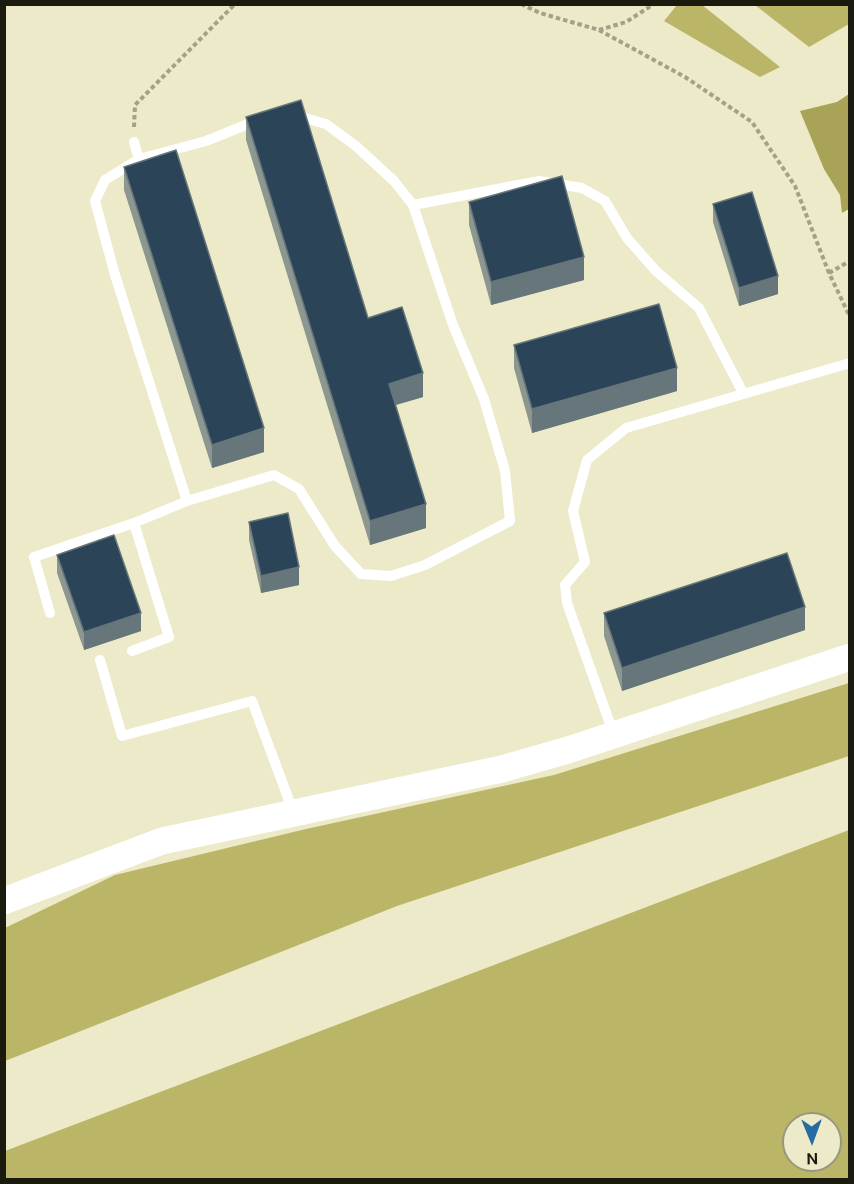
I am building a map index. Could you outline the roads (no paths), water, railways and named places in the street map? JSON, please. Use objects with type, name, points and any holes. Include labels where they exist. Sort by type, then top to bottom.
[{"type":"street","points":[[4,901],[162,841],[502,769],[614,735],[849,657]]},
{"type":"lane","points":[[50,613],[34,556],[134,523],[187,501],[274,475],[299,489],[335,546],[362,574],[391,576],[425,566],[510,521],[505,471],[484,399],[453,325],[413,205],[394,181],[356,146],[326,124],[286,112]]},
{"type":"lane","points":[[187,501],[118,286],[95,201],[105,180],[139,159],[206,141],[252,122],[274,116]]},
{"type":"lane","points":[[134,142],[139,159]]},
{"type":"lane","points":[[413,205],[539,181],[582,188],[605,201],[627,238],[656,271],[699,308],[743,393]]},
{"type":"lane","points":[[614,735],[567,603],[565,585],[585,562],[573,511],[587,460],[626,428],[849,363]]},
{"type":"lane","points":[[132,651],[169,637],[134,523]]},
{"type":"lane","points":[[100,660],[123,736],[252,701],[293,812]]}]
